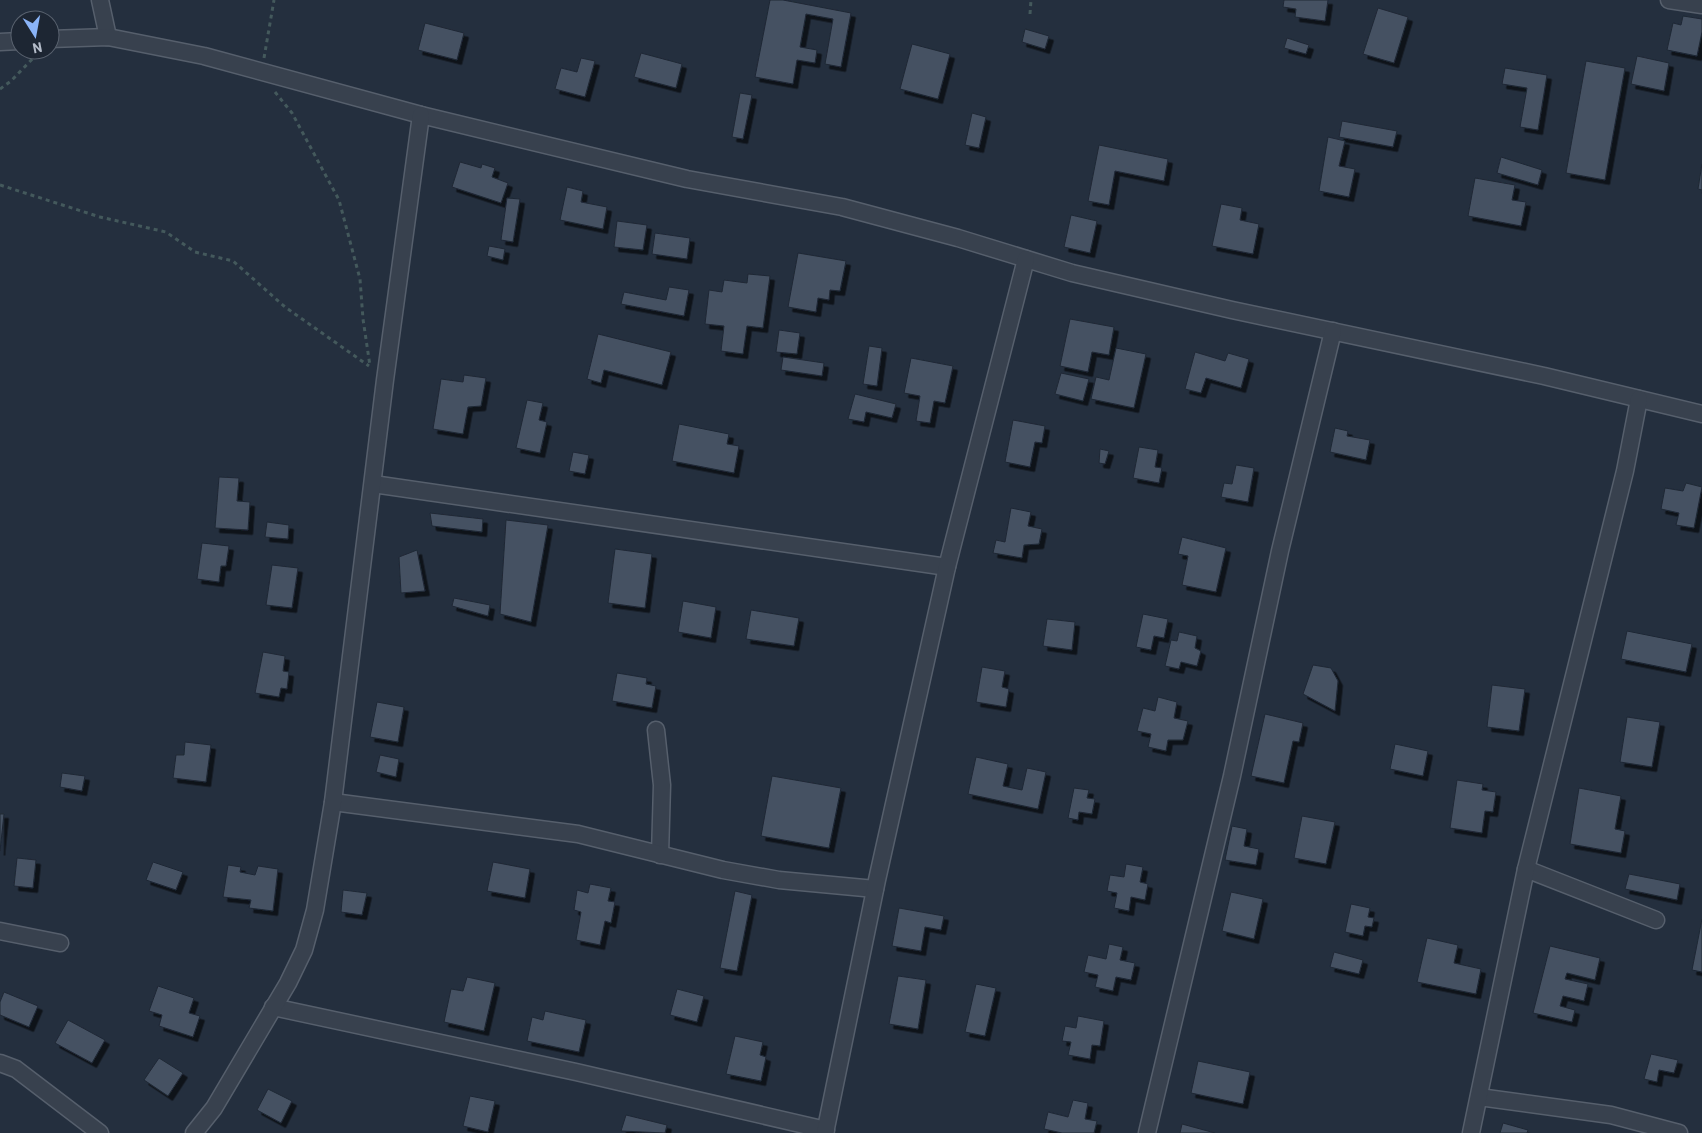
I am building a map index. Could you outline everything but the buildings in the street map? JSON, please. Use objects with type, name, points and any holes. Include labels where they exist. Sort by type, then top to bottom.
[{"type":"street","points":[[100,0],[108,37]]},
{"type":"street","points":[[1669,0],[1702,5]]},
{"type":"street","points":[[60,39],[108,37],[204,56],[421,115],[687,179],[842,207],[958,238],[1072,273],[1702,414]]},
{"type":"street","points":[[194,1133],[214,1108],[304,950],[314,910],[333,802],[385,380],[421,115]]},
{"type":"street","points":[[273,1007],[548,1066],[826,1132],[875,889],[947,566],[1026,259]]},
{"type":"street","points":[[1147,1133],[1232,776],[1280,551],[1332,330]]},
{"type":"street","points":[[1470,1133],[1526,869],[1625,471],[1639,399]]},
{"type":"street","points":[[373,484],[947,566]]},
{"type":"street","points":[[656,730],[662,785],[660,854]]},
{"type":"street","points":[[333,802],[578,834],[723,870],[779,880],[875,889]]},
{"type":"street","points":[[1526,869],[1656,920]]},
{"type":"street","points":[[0,931],[60,943]]},
{"type":"street","points":[[0,1063],[16,1069],[100,1133]]},
{"type":"street","points":[[1479,1097],[1611,1115],[1679,1133]]},
{"type":"path","points":[[274,0],[266,74],[275,91],[292,113],[339,200],[360,279],[369,366]]},
{"type":"path","points":[[1030,14],[1031,0]]},
{"type":"path","points":[[0,89],[11,81],[31,60]]},
{"type":"path","points":[[0,185],[100,217],[166,232],[195,252],[233,260],[262,289],[369,366],[385,380]]}]
